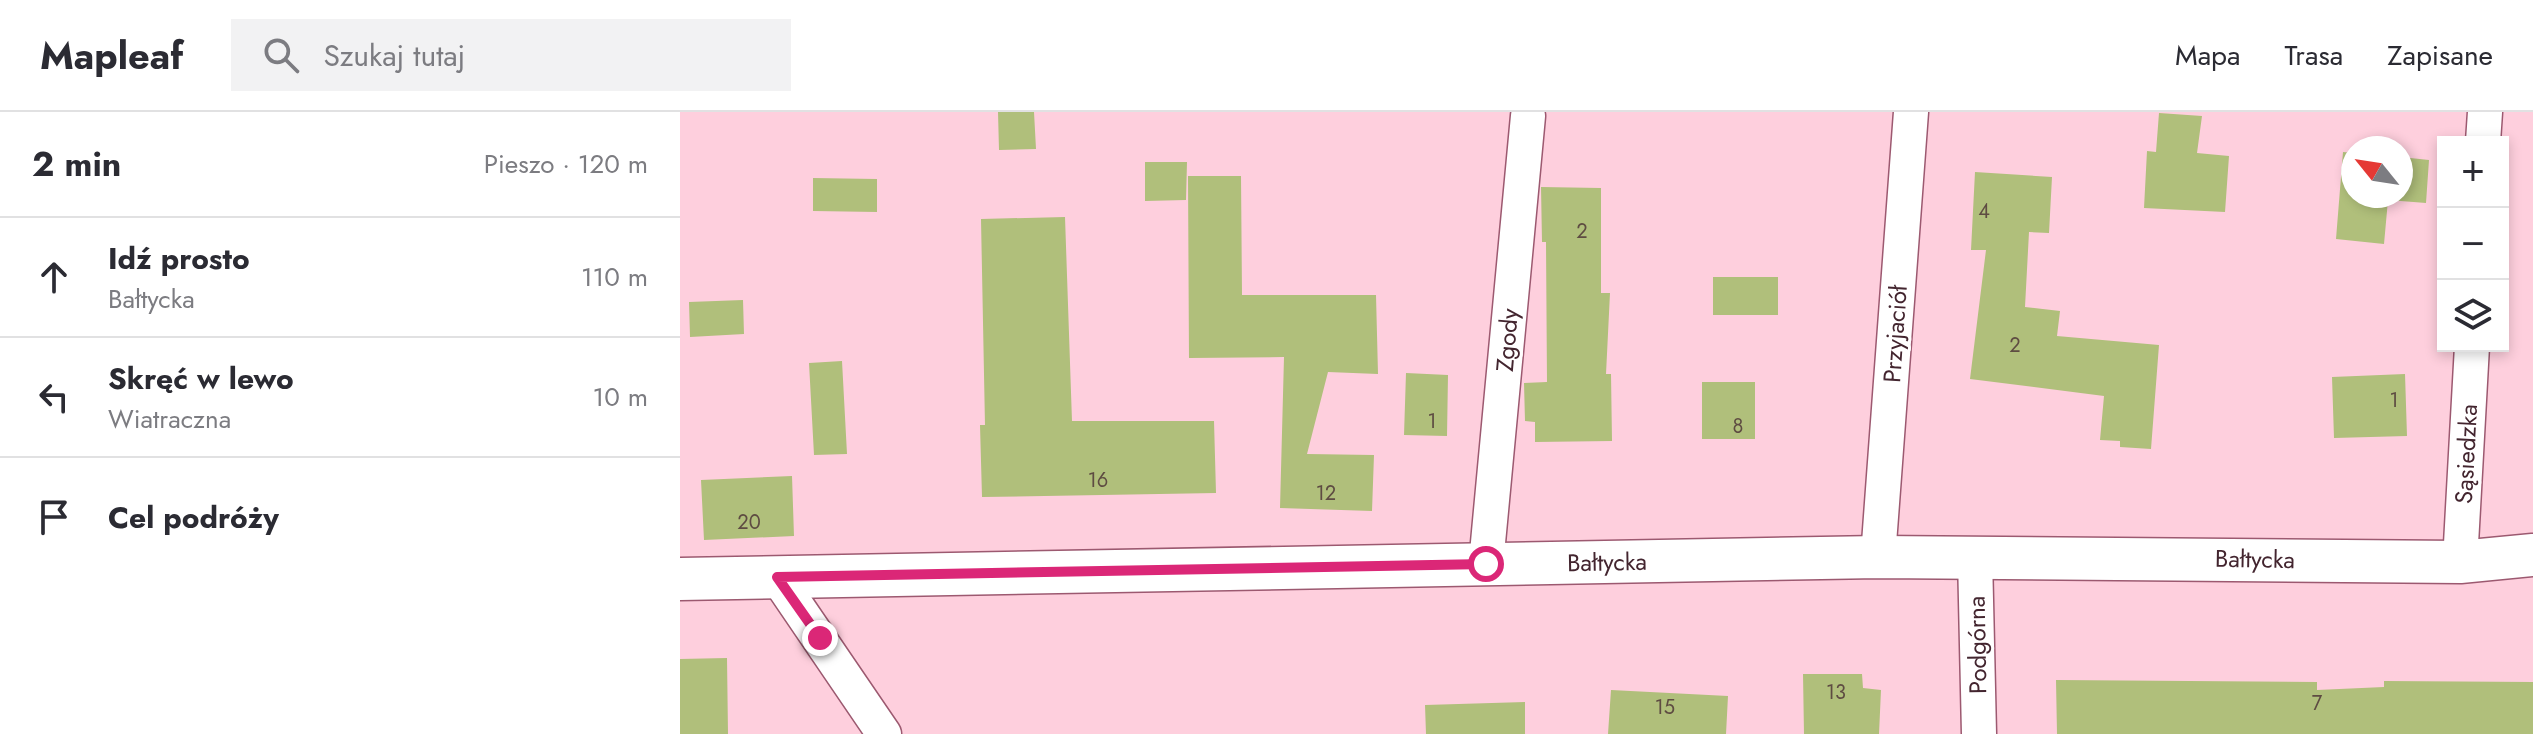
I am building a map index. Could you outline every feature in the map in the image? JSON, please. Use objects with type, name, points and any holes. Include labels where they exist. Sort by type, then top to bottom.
[{"type":"street","name":"Przyjaciół","points":[[1878,557],[1911,112]]},
{"type":"street","points":[[2483,136],[2485,112]]},
{"type":"street","name":"Zgody","points":[[1486,564],[1528,116]]},
{"type":"street","name":"Sąsiedzka","points":[[2460,562],[2472,352]]},
{"type":"street","name":"Bałtycka","points":[[680,579],[1878,557],[2460,562],[2533,555]]},
{"type":"street","name":"Podgórna","points":[[1975,556],[1979,734]]},
{"type":"street","points":[[777,577],[884,734]]},
{"type":"building","points":[[998,112],[1034,112],[1036,149],[999,150]]},
{"type":"building","points":[[2159,113],[2202,116],[2197,153],[2229,156],[2225,212],[2144,208],[2147,151],[2156,152]]},
{"type":"building","points":[[2413,158],[2429,160],[2426,203],[2413,202]]},
{"type":"building","points":[[1145,162],[1187,162],[1186,200],[1145,201]]},
{"type":"building","points":[[1975,172],[2052,177],[2049,233],[2029,232],[2025,307],[2060,311],[2057,336],[2159,345],[2151,449],[2120,447],[2120,441],[2100,440],[2104,396],[1970,379],[1986,250],[1971,250]]},
{"type":"building","points":[[1188,176],[1241,176],[1242,295],[1376,295],[1378,374],[1328,372],[1307,454],[1374,455],[1372,511],[1280,508],[1284,357],[1189,358]]},
{"type":"building","points":[[2341,177],[2341,208],[2387,208],[2384,244],[2336,239]]},
{"type":"building","points":[[813,178],[877,179],[877,212],[813,211]]},
{"type":"building","points":[[1541,187],[1601,188],[1601,293],[1610,293],[1606,374],[1611,374],[1612,441],[1535,442],[1535,422],[1525,421],[1524,383],[1547,382],[1546,242],[1542,242]]},
{"type":"building","points":[[1065,217],[1072,421],[1214,421],[1216,493],[982,497],[980,425],[985,425],[981,219]]},
{"type":"building","points":[[1713,277],[1778,277],[1778,315],[1713,315]]},
{"type":"building","points":[[743,300],[744,334],[690,337],[689,302]]},
{"type":"building","points":[[842,361],[847,454],[814,455],[809,363]]},
{"type":"building","points":[[1406,373],[1448,375],[1447,436],[1404,435]]},
{"type":"building","points":[[2405,374],[2407,436],[2334,438],[2332,377]]},
{"type":"building","points":[[1702,382],[1755,382],[1755,439],[1702,439]]},
{"type":"building","points":[[792,476],[794,536],[704,540],[701,480]]},
{"type":"building","points":[[727,658],[728,734],[680,734],[680,659]]},
{"type":"building","points":[[1803,674],[1862,674],[1863,688],[1881,690],[1879,734],[1804,734]]},
{"type":"building","points":[[2056,680],[2317,682],[2317,690],[2384,687],[2384,681],[2533,682],[2533,734],[2057,734]]},
{"type":"building","points":[[1611,690],[1728,696],[1726,734],[1608,734]]},
{"type":"building","points":[[1525,702],[1525,734],[1426,734],[1425,705]]},
{"type":"route","points":[[820,638],[777,577],[1486,564]]}]
